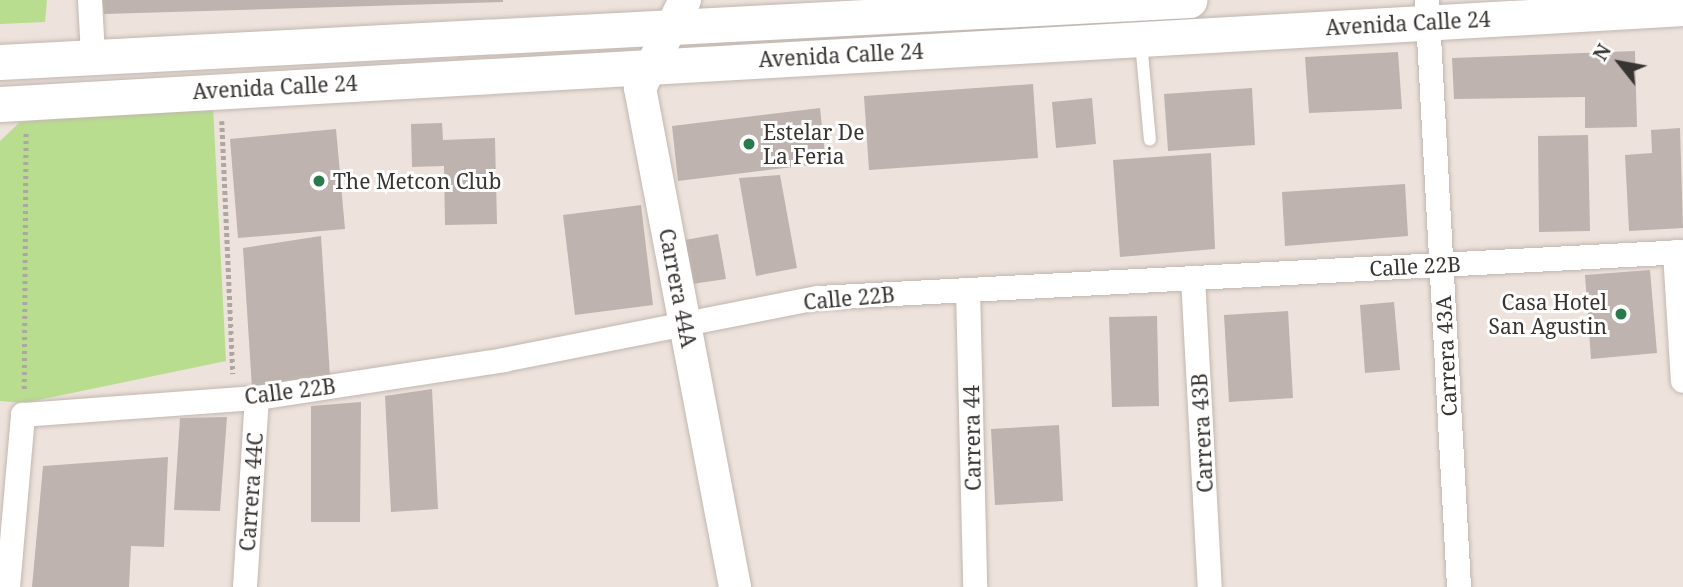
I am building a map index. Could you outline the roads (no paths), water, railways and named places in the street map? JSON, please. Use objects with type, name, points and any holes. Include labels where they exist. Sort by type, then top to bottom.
[{"type":"main road","name":"Avenida Calle 24","points":[[0,62],[680,13],[1189,0]]},
{"type":"main road","name":"Avenida Calle 24","points":[[0,104],[1141,38],[1428,11],[1683,8]]},
{"type":"street","points":[[90,0],[93,55]]},
{"type":"street","name":"Carrera 43A","points":[[1428,11],[1459,587]]},
{"type":"street","name":"Carrera 44A","points":[[680,13],[640,89],[735,587]]},
{"type":"street","points":[[1679,252],[1683,381]]},
{"type":"street","name":"Calle 22B","points":[[8,587],[23,415],[257,398],[504,360],[818,298],[1679,252]]},
{"type":"street","name":"Carrera 43B","points":[[1193,278],[1210,587]]},
{"type":"street","name":"Carrera 44","points":[[968,290],[975,587]]},
{"type":"street","name":"Carrera 44C","points":[[244,587],[257,398]]},
{"type":"lane","points":[[1141,38],[1150,140]]},
{"type":"place","name":"Estelar De La Feria","points":[[749,144]]},
{"type":"place","name":"The Metcon Club","points":[[319,181]]},
{"type":"place","name":"Casa Hotel San Agustin","points":[[1621,314]]}]
